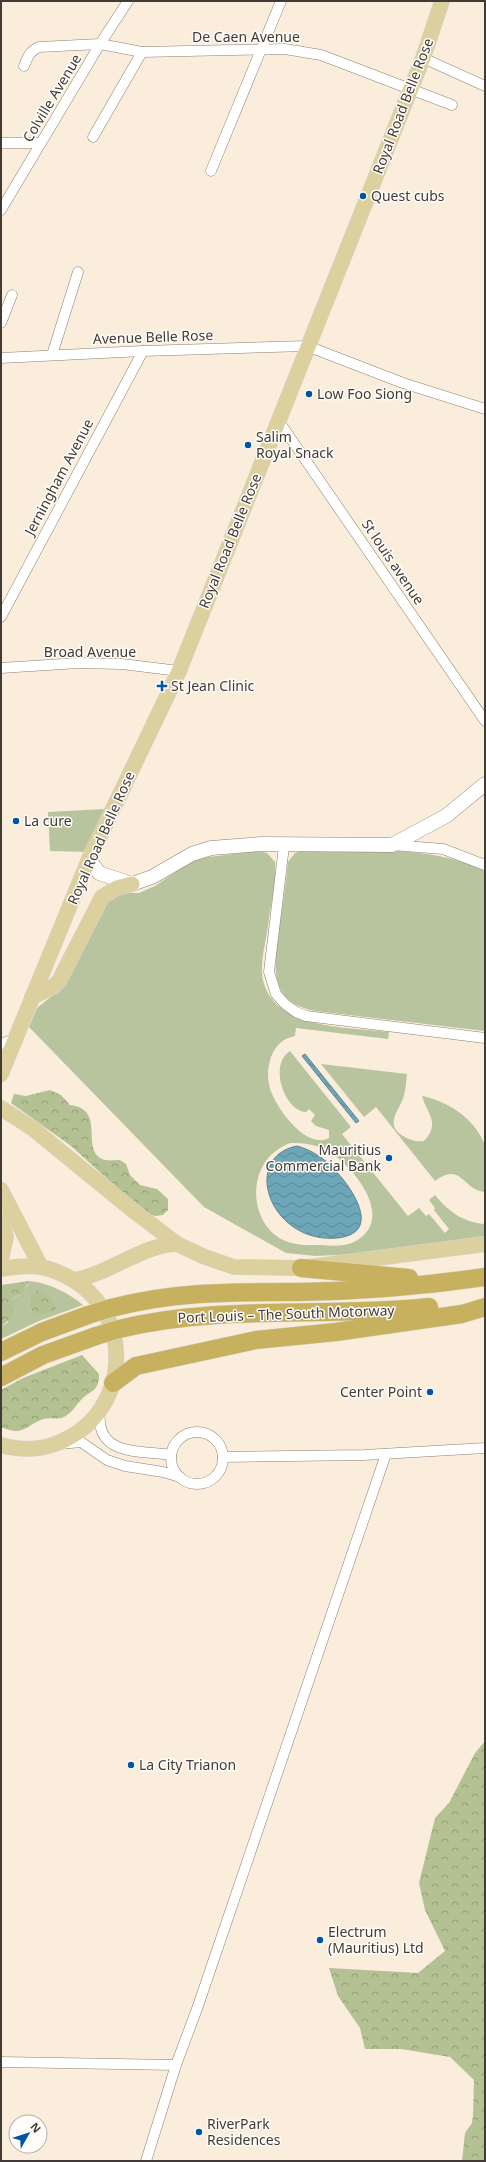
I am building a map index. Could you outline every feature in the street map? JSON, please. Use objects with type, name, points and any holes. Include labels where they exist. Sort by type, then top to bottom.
[{"type":"highway","points":[[301,1268],[456,1282]]},
{"type":"highway","name":"Port Louis – The South Motorway","points":[[1,1352],[42,1332],[88,1315],[111,1308],[160,1298],[200,1293],[351,1290],[456,1282],[485,1277]]},
{"type":"highway","name":"Port Louis – The South Motorway","points":[[1,1377],[43,1355],[96,1336],[145,1322],[200,1315],[358,1312],[408,1309],[485,1299]]},
{"type":"highway","points":[[113,1383],[136,1366],[256,1340],[462,1314],[485,1307]]},
{"type":"main road","name":"Royal Road Belle Rose","points":[[1,1074],[89,859],[179,671],[307,346],[411,89],[442,1]]},
{"type":"main road","points":[[32,997],[53,987],[59,981],[102,897],[117,888],[132,884]]},
{"type":"main road","points":[[4,1109],[32,1128],[130,1208],[177,1244],[205,1257],[234,1267],[301,1268],[485,1244]]},
{"type":"main road","points":[[1,1190],[41,1267]]},
{"type":"main road","points":[[1,1219],[6,1237],[1,1259]]},
{"type":"main road","points":[[74,1280],[99,1273],[159,1246],[177,1244]]},
{"type":"main road","points":[[1,1269],[17,1266],[41,1267],[74,1280],[88,1291],[101,1306],[110,1324],[116,1350],[117,1363],[113,1383],[100,1411],[80,1431],[55,1444],[31,1449],[3,1446]]},
{"type":"street","name":"Colville Avenue","points":[[1,210],[100,44],[128,1]]},
{"type":"street","points":[[211,171],[259,50],[281,1]]},
{"type":"street","name":"De Caen Avenue","points":[[24,66],[28,56],[39,46],[100,44],[142,52],[285,49],[321,55],[452,105]]},
{"type":"street","points":[[93,137],[142,52]]},
{"type":"street","points":[[423,58],[485,86]]},
{"type":"street","points":[[1,143],[41,143]]},
{"type":"street","points":[[1,192],[12,192]]},
{"type":"street","points":[[52,355],[78,272]]},
{"type":"street","points":[[1,323],[12,295]]},
{"type":"street","points":[[307,346],[403,383],[485,409]]},
{"type":"street","name":"Avenue Belle Rose","points":[[1,358],[143,351],[307,346]]},
{"type":"street","name":"Jerningham Avenue","points":[[1,617],[143,351]]},
{"type":"street","name":"St louis avenue","points":[[278,420],[485,721]]},
{"type":"street","name":"Broad Avenue","points":[[1,668],[78,663],[122,664],[179,671]]},
{"type":"street","points":[[392,845],[446,816],[485,784]]},
{"type":"street","points":[[89,859],[99,873],[132,884],[152,877],[192,854],[211,848],[261,844],[284,846],[392,845],[443,849],[485,865]]},
{"type":"street","points":[[284,846],[268,972],[276,994],[285,1004],[296,1012],[306,1016],[485,1038]]},
{"type":"street","points":[[1,1044],[12,1040],[17,1035]]},
{"type":"street","points":[[100,1411],[98,1424],[104,1436],[111,1445],[123,1450],[171,1455]]},
{"type":"street","points":[[55,1444],[80,1442],[107,1460],[125,1466],[163,1472],[198,1484],[210,1480],[220,1471],[223,1458],[218,1443],[206,1433],[198,1432],[183,1436],[177,1441],[171,1455],[175,1471],[180,1477]]},
{"type":"street","points":[[223,1458],[386,1454],[485,1448]]},
{"type":"street","points":[[146,2161],[176,2065],[386,1454]]},
{"type":"street","points":[[1,2062],[176,2065]]},
{"type":"green space","points":[[105,809],[90,852],[50,851],[48,812]]},
{"type":"green space","points":[[372,850],[419,853],[441,856],[464,862],[485,871],[485,1031],[315,1011],[299,1006],[288,999],[281,989],[277,978],[276,952],[288,862],[295,853],[302,851]]},
{"type":"green space","points":[[259,851],[267,853],[275,862],[274,886],[263,956],[262,974],[267,992],[279,1006],[294,1016],[312,1022],[353,1029],[389,1032],[388,1039],[296,1028],[295,1036],[286,1039],[275,1049],[271,1057],[269,1067],[268,1081],[271,1093],[283,1113],[301,1132],[310,1138],[320,1140],[329,1138],[329,1130],[316,1126],[311,1121],[315,1115],[309,1109],[306,1112],[298,1110],[286,1096],[282,1087],[280,1066],[290,1051],[351,1127],[342,1134],[408,1216],[419,1208],[426,1216],[429,1214],[445,1233],[449,1229],[434,1210],[435,1208],[429,1200],[435,1195],[445,1206],[463,1219],[485,1224],[485,1236],[358,1254],[316,1256],[286,1253],[204,1207],[29,1027],[37,1008],[62,988],[104,902],[117,893],[139,893],[155,886],[187,864],[200,858]],"holes":[[[290,1143],[314,1145],[328,1151],[348,1167],[366,1191],[371,1204],[372,1217],[369,1229],[355,1242],[332,1246],[301,1245],[288,1242],[277,1236],[268,1228],[262,1218],[256,1195],[260,1171],[268,1158],[274,1152]]]},
{"type":"green space","points":[[321,1064],[407,1074],[404,1095],[395,1116],[394,1126],[403,1136],[411,1140],[424,1141],[432,1129],[431,1118],[422,1096],[450,1106],[467,1118],[479,1134],[485,1147],[485,1192],[471,1187],[457,1175],[451,1174],[435,1181],[376,1107],[364,1117]]},
{"type":"green space","points":[[50,1090],[61,1095],[70,1105],[81,1108],[88,1114],[91,1122],[93,1149],[97,1156],[105,1160],[120,1160],[126,1164],[130,1175],[140,1185],[157,1189],[168,1199],[168,1210],[163,1215],[155,1216],[146,1214],[71,1146],[11,1103],[14,1094],[26,1096]]},
{"type":"green space","points":[[29,1281],[51,1286],[71,1296],[83,1305],[39,1321],[1,1339],[1,1327],[8,1322],[11,1299],[22,1293]],"holes":[[[30,1299],[53,1312],[31,1311],[28,1305]]]},
{"type":"green space","points":[[29,1281],[23,1293],[11,1299],[13,1316],[1,1327],[1,1285]]},
{"type":"green space","points":[[37,1290],[47,1295],[51,1300],[56,1309],[53,1312],[36,1315],[31,1310],[28,1305],[32,1294]]},
{"type":"green space","points":[[82,1355],[99,1374],[99,1380],[94,1390],[85,1396],[70,1413],[62,1418],[43,1419],[19,1431],[8,1430],[1,1427],[1,1390],[23,1378]]},
{"type":"green space","points":[[485,1741],[485,2161],[462,2161],[465,2133],[472,2123],[474,2080],[450,2057],[401,2049],[365,2049],[360,2028],[338,1996],[329,1968],[418,1973],[445,1951],[425,1910],[419,1883],[435,1818],[449,1803],[475,1753]]},
{"type":"water","points":[[305,1054],[359,1121],[356,1123],[302,1056]]},
{"type":"water","points":[[297,1146],[321,1157],[336,1171],[352,1193],[358,1205],[361,1217],[359,1227],[352,1234],[337,1238],[314,1236],[294,1228],[280,1214],[270,1198],[267,1182],[270,1166],[280,1153]]},
{"type":"place","name":"Quest cubs","points":[[363,196]]},
{"type":"place","name":"Low Foo Siong","points":[[309,394]]},
{"type":"place","name":"Salim Royal Snack","points":[[248,445]]},
{"type":"place","name":"St Jean Clinic","points":[[162,686]]},
{"type":"place","name":"La cure","points":[[16,821]]},
{"type":"place","name":"Mauritius Commercial Bank","points":[[389,1158]]},
{"type":"place","name":"Center Point","points":[[430,1392]]},
{"type":"place","name":"La City Trianon","points":[[131,1765]]},
{"type":"place","name":"Electrum (Mauritius) Ltd","points":[[320,1940]]},
{"type":"place","name":"RiverPark Residences","points":[[199,2132]]}]
